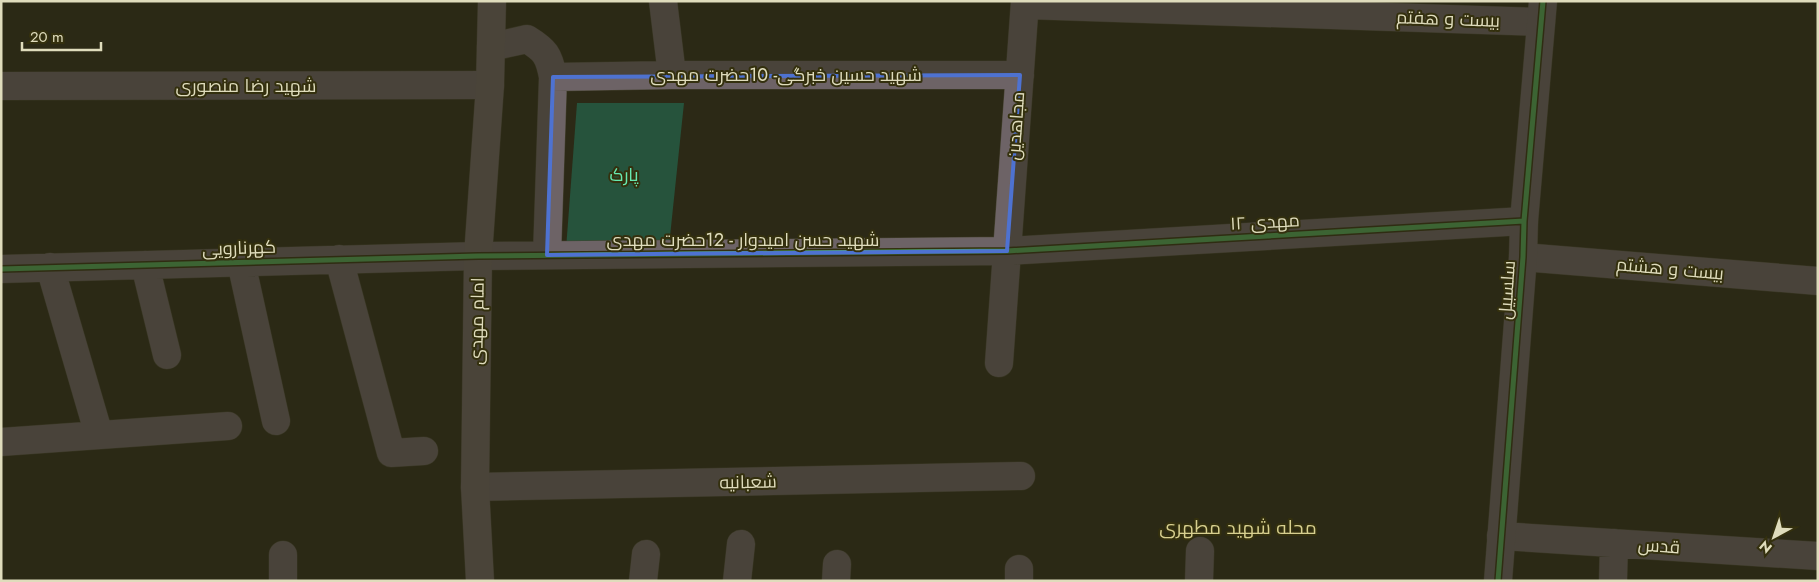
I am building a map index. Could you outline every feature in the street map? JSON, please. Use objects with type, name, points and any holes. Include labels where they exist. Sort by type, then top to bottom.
[{"type":"main road","name":"امام مهدی","points":[[480,581],[475,487],[478,256],[490,85],[492,1]]},
{"type":"street","points":[[663,1],[672,75]]},
{"type":"street","name":"بیست و هفتم","points":[[1025,3],[1542,12]]},
{"type":"street","name":"مجاهدین","points":[[1000,363],[1025,3]]},
{"type":"street","name":"سلسبیل","points":[[1498,581],[1523,257],[1524,221],[1542,12]]},
{"type":"street","points":[[491,47],[527,39],[540,46],[550,60],[553,76],[546,255]]},
{"type":"street","name":"شهید حسین خبرگی- 10حضرت مهدی","points":[[553,76],[1020,75]]},
{"type":"street","name":"شهید رضا منصوری","points":[[1,86],[490,85]]},
{"type":"street","name":"مهدی ۱۲","points":[[1007,251],[1524,221]]},
{"type":"street","name":"شهید حسن امیدوار - 12حضرت مهدی","points":[[478,256],[1007,251]]},
{"type":"street","name":"کهرنارویی","points":[[1,269],[478,256]]},
{"type":"street","name":"بیست و هشتم","points":[[1523,257],[1818,281]]},
{"type":"street","points":[[340,259],[391,453],[424,451]]},
{"type":"street","points":[[241,262],[276,422]]},
{"type":"street","points":[[145,265],[167,355]]},
{"type":"street","points":[[50,268],[99,435]]},
{"type":"street","points":[[1,442],[228,426]]},
{"type":"street","name":"شعبانیه","points":[[475,487],[1021,476]]},
{"type":"street","name":"قدس","points":[[1501,536],[1818,556]]},
{"type":"street","points":[[1613,581],[1614,543]]},
{"type":"street","points":[[737,581],[741,544]]},
{"type":"street","points":[[1199,581],[1200,551]]},
{"type":"street","points":[[643,581],[646,554]]},
{"type":"highlighted area","points":[[1020,75],[1007,251],[547,255],[553,77]]},
{"type":"green space","name":"پارک","points":[[577,103],[684,103],[669,246],[566,249]]},
{"type":"cycle path","points":[[1498,581],[1523,257],[1524,221],[1543,1]]},
{"type":"cycle path","points":[[1,269],[478,256],[1007,251],[1524,221]]},
{"type":"district","name":"محله شهید مطهری","points":[[1238,527]]}]
